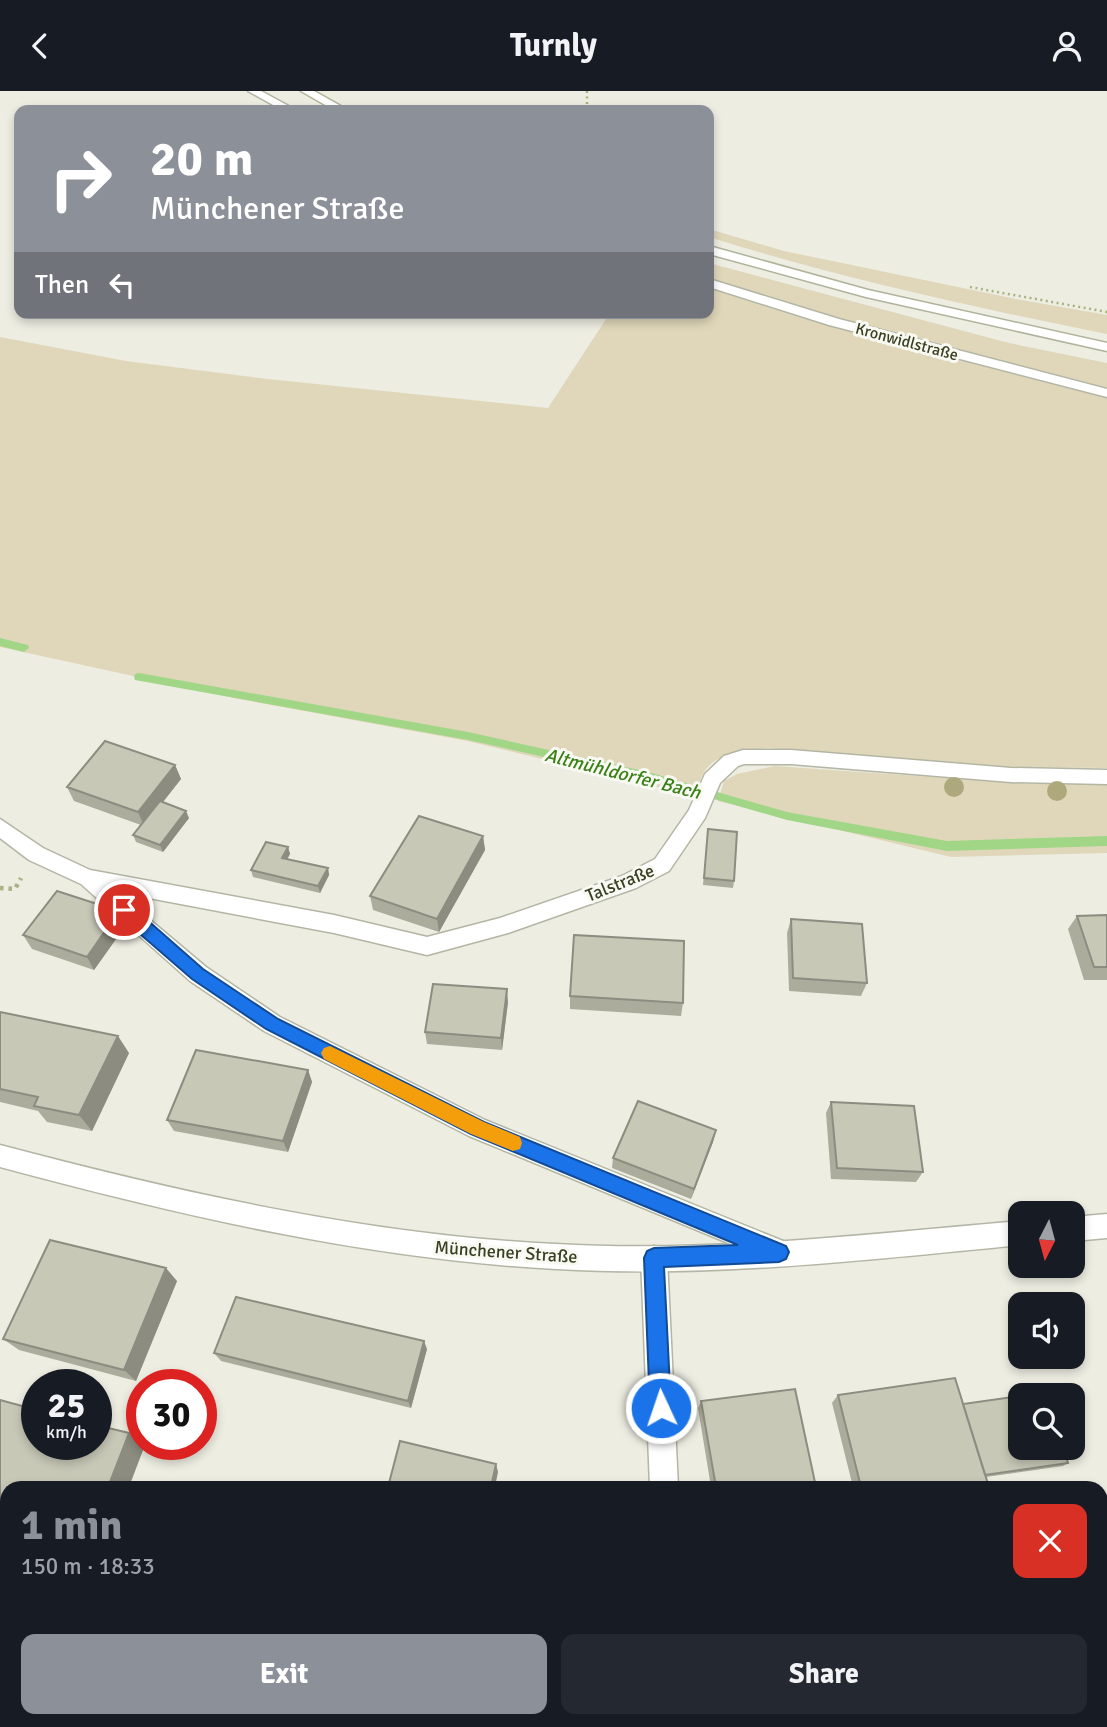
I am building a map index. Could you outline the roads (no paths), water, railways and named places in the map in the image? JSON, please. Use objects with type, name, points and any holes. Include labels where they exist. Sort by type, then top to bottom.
[{"type":"street","points":[[254,91],[280,105]]},
{"type":"street","points":[[306,91],[333,105]]},
{"type":"street","points":[[714,251],[925,307],[1107,347]]},
{"type":"street","name":"Kronwidlstraße","points":[[714,285],[834,322],[1107,393]]},
{"type":"street","name":"Talstraße","points":[[0,827],[36,854],[87,878],[334,924],[427,946],[500,927],[648,874],[662,866],[698,813],[712,779],[731,761],[765,756],[1012,775],[1107,777]]},
{"type":"street","name":"Talstraße","points":[[87,878],[198,974],[272,1024],[477,1128],[779,1252]]},
{"type":"street","name":"Münchener Straße","points":[[0,1156],[108,1185],[246,1216],[401,1244],[557,1257],[654,1258],[779,1252],[1008,1234]]},
{"type":"street","points":[[1085,1228],[1107,1226]]},
{"type":"street","points":[[654,1258],[664,1481]]},
{"type":"waterway","name":"Altmühldorfer Bach","points":[[0,642],[24,648]]},
{"type":"waterway","name":"Altmühldorfer Bach","points":[[139,677],[468,736],[648,776],[787,816],[947,846],[1107,841]]}]
